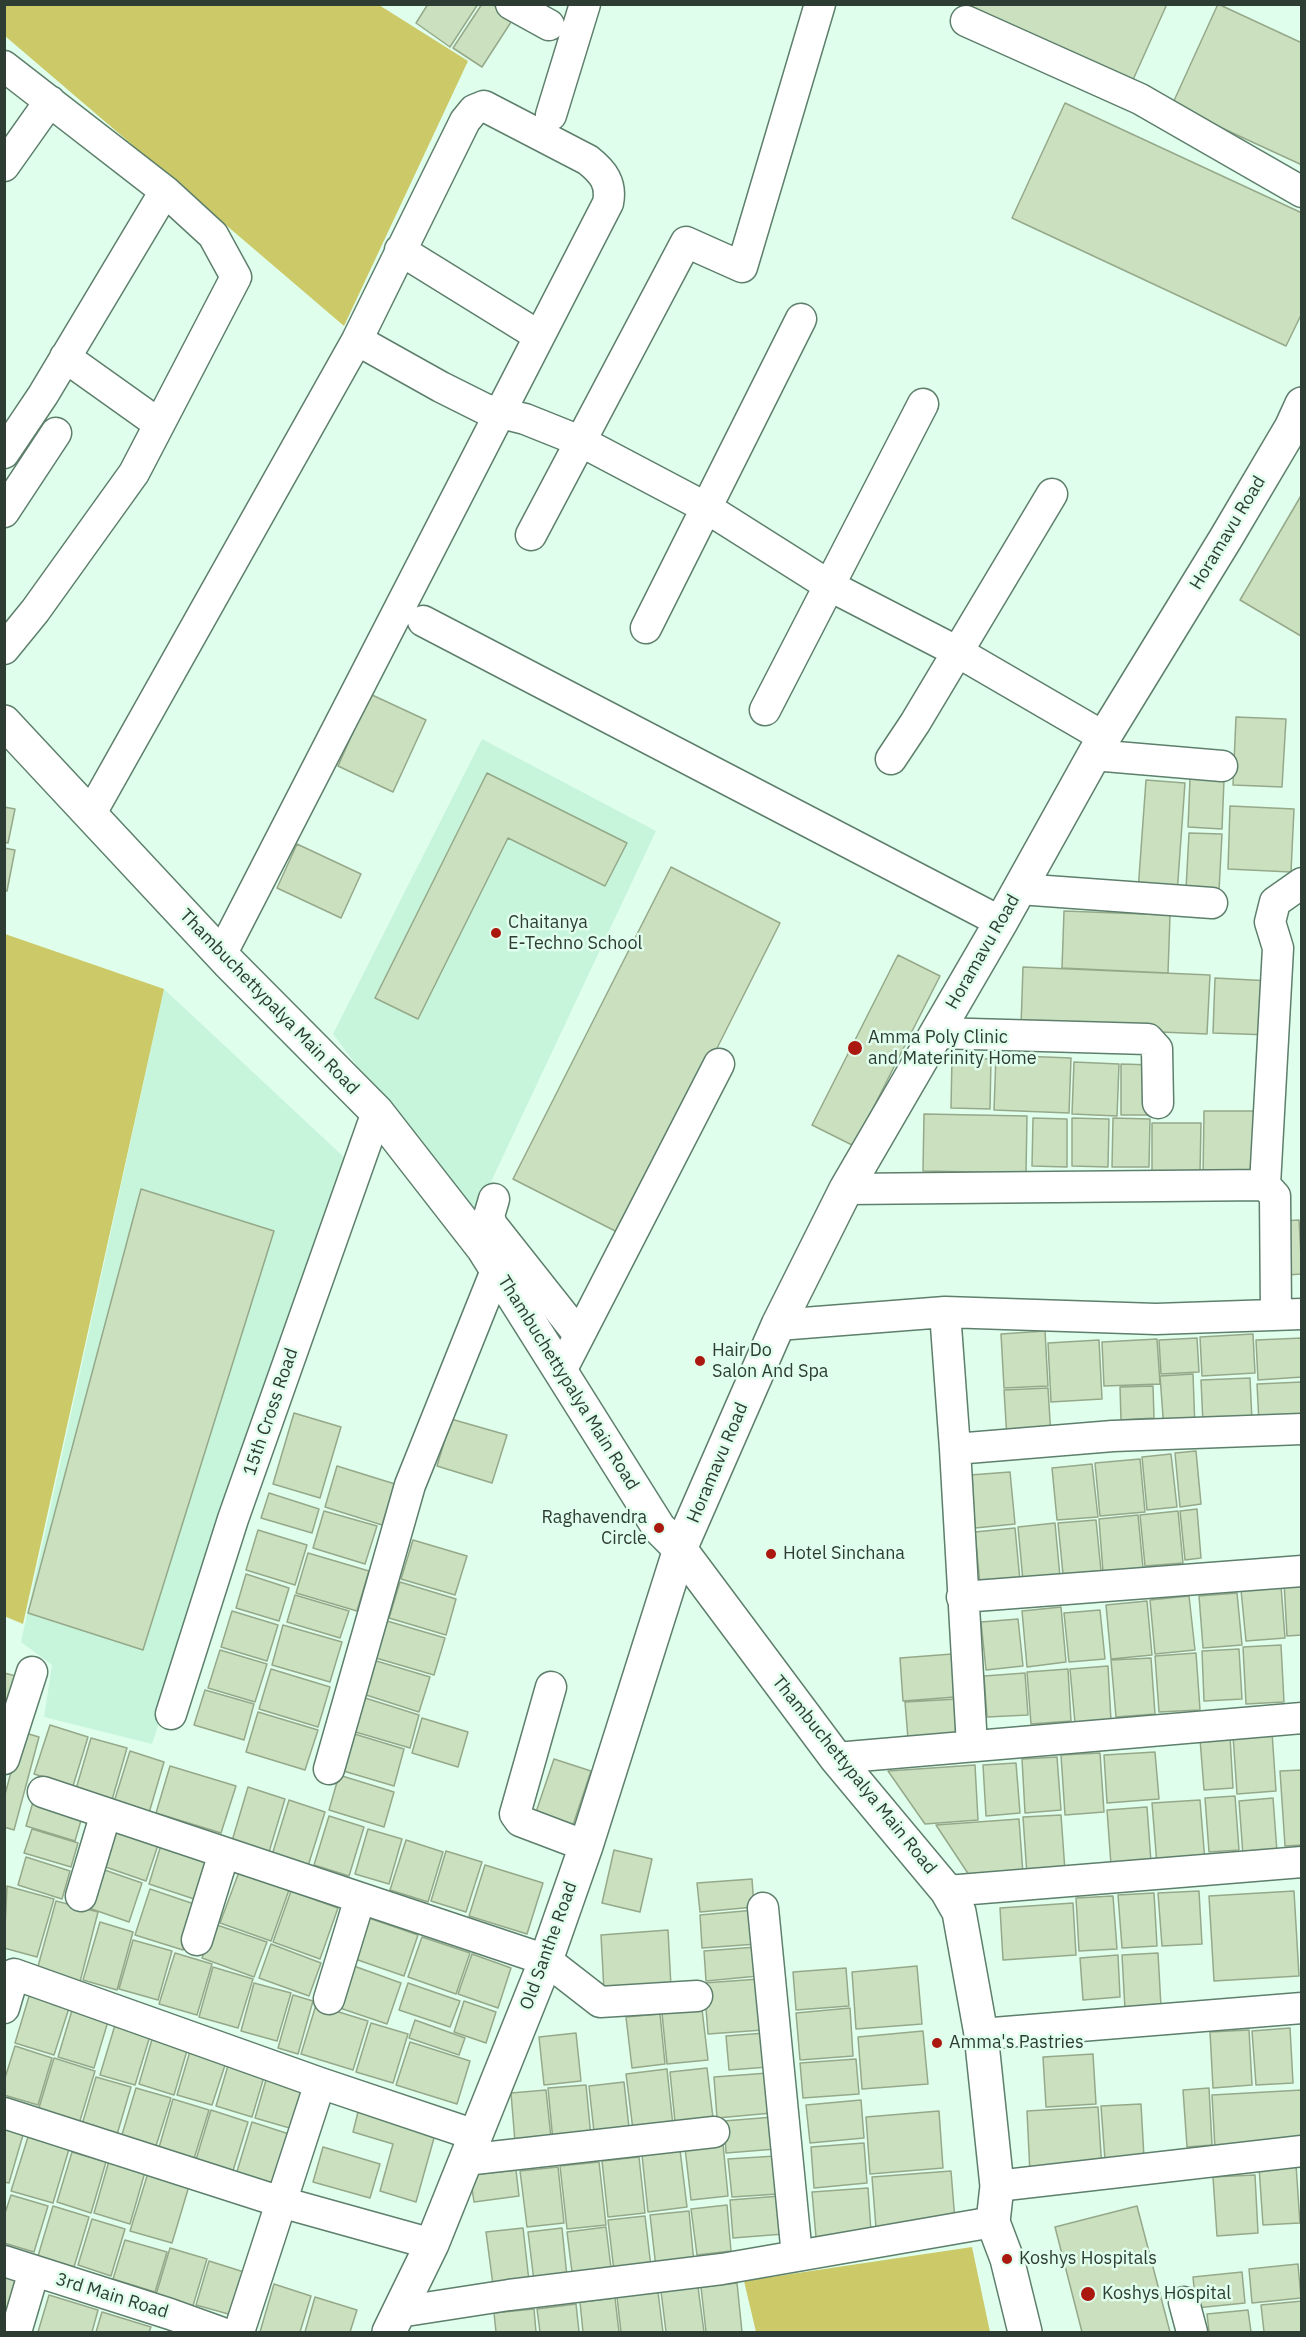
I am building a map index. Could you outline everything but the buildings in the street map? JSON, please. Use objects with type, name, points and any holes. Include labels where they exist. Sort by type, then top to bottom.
[{"type":"street","points":[[511,4],[549,25]]},
{"type":"street","points":[[551,115],[585,4]]},
{"type":"street","points":[[531,535],[686,242],[741,267],[820,4]]},
{"type":"street","points":[[966,21],[1140,99],[1302,192]]},
{"type":"street","points":[[4,66],[165,191],[213,236],[236,278],[134,473],[35,611],[4,649]]},
{"type":"street","points":[[4,166],[50,101]]},
{"type":"street","points":[[90,814],[357,340],[458,131],[474,110],[484,106],[588,160],[601,171],[607,181],[610,191],[608,203],[221,955]]},
{"type":"street","points":[[4,453],[165,191]]},
{"type":"street","points":[[400,250],[539,336]]},
{"type":"street","points":[[646,628],[801,319]]},
{"type":"street","points":[[357,340],[441,387],[499,414],[525,419],[580,441],[705,507],[831,586],[956,651],[1099,746],[1222,766]]},
{"type":"street","points":[[65,357],[159,424]]},
{"type":"street","points":[[765,710],[923,404]]},
{"type":"street","name":"Horamavu Road","points":[[680,1549],[778,1325],[846,1189],[1001,922],[1099,746],[1298,422]]},
{"type":"street","points":[[4,512],[56,433]]},
{"type":"street","points":[[891,759],[915,723],[1052,494]]},
{"type":"street","points":[[423,621],[1001,922]]},
{"type":"street","name":"Thambuchettypalya Main Road","points":[[4,722],[221,955],[377,1112],[497,1268],[659,1528],[680,1549],[836,1758],[947,1891],[958,1912],[981,2034],[997,2186],[993,2222],[1006,2259],[1025,2332]]},
{"type":"street","points":[[778,1325],[945,1312],[1156,1319],[1289,1313],[1275,1196],[1265,1185],[1278,948],[1270,922],[1275,902],[1302,883]]},
{"type":"street","points":[[1019,889],[1212,903]]},
{"type":"street","points":[[936,1033],[1148,1039],[1157,1049],[1158,1103]]},
{"type":"street","points":[[561,1371],[719,1064]]},
{"type":"street","name":"15th Cross Road","points":[[171,1714],[233,1519],[377,1112]]},
{"type":"street","points":[[846,1189],[1265,1185]]},
{"type":"street","points":[[494,1199],[489,1216],[492,1225],[579,1335]]},
{"type":"street","points":[[329,1769],[410,1485],[497,1268]]},
{"type":"street","points":[[945,1312],[956,1449],[962,1598],[972,1746]]},
{"type":"street","points":[[956,1449],[1113,1436],[1302,1429]]},
{"type":"street","name":"Old Santhe Road","points":[[394,2322],[432,2244],[546,1960],[586,1846],[680,1549]]},
{"type":"street","points":[[962,1598],[1302,1571]]},
{"type":"street","points":[[4,1759],[32,1672]]},
{"type":"street","points":[[551,1687],[515,1814],[520,1821],[586,1846]]},
{"type":"street","points":[[836,1758],[1302,1718]]},
{"type":"street","points":[[43,1792],[546,1960],[600,2002],[697,1996]]},
{"type":"street","points":[[81,1896],[106,1813]]},
{"type":"street","points":[[197,1940],[224,1852]]},
{"type":"street","points":[[947,1891],[1302,1862]]},
{"type":"street","points":[[329,1999],[360,1898]]},
{"type":"street","points":[[763,1908],[797,2256]]},
{"type":"street","points":[[4,2008],[9,1972],[320,2083],[470,2147],[714,2132]]},
{"type":"street","points":[[981,2034],[1302,2008]]},
{"type":"street","points":[[239,2332],[320,2083]]},
{"type":"street","points":[[4,2113],[281,2202],[432,2244]]},
{"type":"street","points":[[997,2186],[1302,2151]]},
{"type":"street","points":[[394,2322],[509,2295],[722,2269],[993,2222]]},
{"type":"street","name":"3rd Main Road","points":[[4,2261],[168,2323],[220,2332]]},
{"type":"street","points":[[15,2332],[34,2271]]},
{"type":"street","points":[[1184,2302],[1192,2332]]},
{"type":"shaded area","points":[[6,5],[379,5],[468,61],[344,326],[5,36]]},
{"type":"shaded area","name":"Chaitanya E-Techno School","points":[[482,739],[656,831],[473,1220],[333,1034]]},
{"type":"shaded area","points":[[5,934],[164,989],[23,1624],[4,1616]]},
{"type":"shaded area","points":[[164,989],[346,1159],[152,1744],[44,1717],[52,1665],[21,1642]]},
{"type":"shaded area","points":[[972,2247],[990,2332],[756,2332],[744,2281]]},
{"type":"place","name":"Chaitanya E-Techno School","points":[[496,933]]},
{"type":"place","name":"Amma Poly Clinic and Materinity Home","points":[[855,1048]]},
{"type":"place","name":"Hair Do Salon And Spa","points":[[700,1361]]},
{"type":"place","name":"Raghavendra Circle","points":[[659,1528]]},
{"type":"place","name":"Hotel Sinchana","points":[[771,1554]]},
{"type":"place","name":"Amma's Pastries","points":[[937,2043]]},
{"type":"place","name":"Koshys Hospitals","points":[[1007,2259]]},
{"type":"place","name":"Koshys Hospital","points":[[1088,2294]]}]
